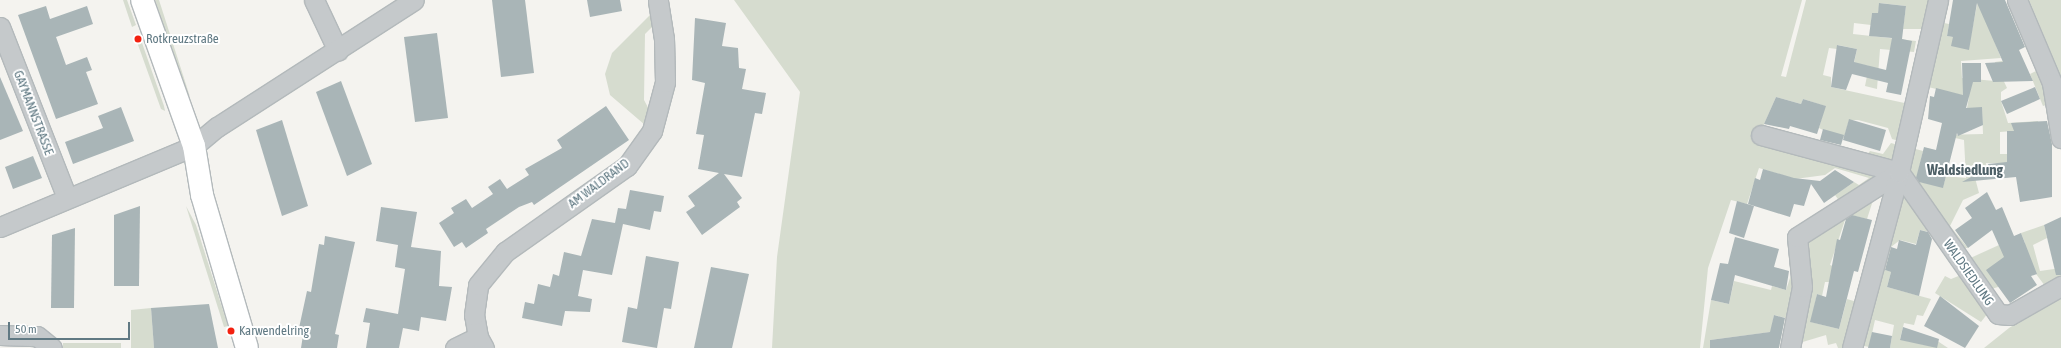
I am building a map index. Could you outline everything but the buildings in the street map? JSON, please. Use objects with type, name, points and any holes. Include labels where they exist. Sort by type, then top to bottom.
[{"type":"main road","points":[[142,0],[194,146],[202,195],[247,348]]},
{"type":"street","points":[[314,0],[338,51]]},
{"type":"street","points":[[0,227],[194,146],[217,127],[338,51],[414,0]]},
{"type":"street","name":"AM WALDRAND","points":[[455,348],[481,342],[474,315],[478,285],[505,252],[627,166],[648,139],[660,108],[665,82],[664,39],[658,0]]},
{"type":"street","points":[[1852,348],[1899,172],[1938,0]]},
{"type":"street","points":[[2017,0],[2052,83],[2061,138]]},
{"type":"street","name":"GAYMANNSTRASSE","points":[[0,27],[67,198]]},
{"type":"street","points":[[1761,136],[1899,172]]},
{"type":"street","points":[[1790,348],[1802,287],[1797,237],[1899,172]]},
{"type":"street","name":"WALDSIEDLUNG","points":[[1899,172],[1998,314],[2010,315],[2061,286]]},
{"type":"street","points":[[0,335],[37,336],[52,348]]},
{"type":"shaded area","points":[[123,0],[127,0],[136,25],[132,27]]},
{"type":"shaded area","points":[[155,0],[159,0],[190,97],[184,87]]},
{"type":"shaded area","points":[[734,0],[1802,0],[1781,76],[1786,77],[1806,0],[1934,0],[1929,29],[1903,29],[1906,6],[1880,3],[1878,13],[1872,13],[1871,25],[1854,23],[1853,34],[1916,41],[1914,52],[1880,49],[1877,89],[1865,86],[1869,66],[1854,63],[1857,49],[1838,45],[1837,49],[1829,48],[1823,75],[1831,77],[1831,87],[1909,104],[1899,141],[1892,139],[1888,128],[1858,120],[1849,120],[1844,138],[1833,135],[1819,128],[1825,106],[1803,99],[1801,104],[1776,97],[1762,129],[1790,151],[1876,177],[1840,202],[1835,195],[1854,182],[1859,185],[1869,178],[1835,168],[1825,175],[1795,179],[1759,168],[1747,204],[1731,200],[1708,268],[1700,348],[772,348],[777,257],[800,92]]},
{"type":"shaded area","points":[[1978,0],[2001,58],[1961,61],[1962,78],[1995,81],[1995,62],[2022,58],[2000,73],[2007,88],[2001,92],[2001,101],[2008,123],[2038,121],[2038,129],[2000,132],[2000,154],[2007,154],[2036,174],[2001,178],[2000,163],[1986,163],[1985,178],[1982,171],[1974,174],[1979,193],[1963,200],[1950,226],[1968,248],[1959,248],[1907,169],[1912,148],[1923,151],[1916,181],[1943,187],[1946,176],[1966,178],[1964,140],[1942,135],[1983,134],[1982,108],[1967,108],[1969,97],[1928,87],[1944,23],[1949,24],[1947,36],[1970,40]]},
{"type":"shaded area","points":[[2029,0],[2061,0],[2061,91],[2058,70]]},
{"type":"shaded area","points":[[651,14],[655,24],[645,34],[644,100],[652,115],[645,125],[610,95],[605,74],[612,53]]},
{"type":"shaded area","points":[[141,40],[165,111],[161,109],[137,42]]},
{"type":"shaded area","points":[[2040,69],[2046,105],[2043,106],[2030,74]]},
{"type":"shaded area","points":[[1891,143],[1898,145],[1892,166],[1864,158],[1870,151],[1883,154]]},
{"type":"shaded area","points":[[1875,194],[1867,219],[1847,214],[1830,265],[1833,266],[1833,282],[1825,282],[1822,296],[1817,294],[1811,322],[1839,329],[1847,299],[1857,302],[1846,348],[1838,348],[1836,343],[1828,345],[1826,335],[1796,344],[1805,241]]},
{"type":"shaded area","points":[[1901,198],[1905,198],[1930,232],[1920,230],[1916,244],[1900,240],[1891,247],[1885,270],[1891,272],[1887,287],[1931,299],[1923,316],[1917,315],[1914,325],[1904,323],[1900,339],[1911,342],[1912,338],[1923,345],[1930,336],[1948,348],[1890,348],[1894,325],[1875,320],[1869,347],[1860,345]]},
{"type":"shaded area","points":[[186,206],[196,225],[228,326],[224,327]]},
{"type":"shaded area","points":[[2044,225],[2047,238],[2033,245],[2040,271],[2061,268],[2061,278],[2045,286],[2016,247],[2025,243],[2021,233]]},
{"type":"shaded area","points":[[1999,245],[2006,256],[1998,287],[1988,290],[1966,260]]},
{"type":"shaded area","points":[[1792,272],[1795,288],[1786,318],[1774,315],[1771,332],[1710,340],[1710,348],[1703,348],[1711,300],[1729,304],[1734,281],[1771,290],[1772,286],[1786,290]]},
{"type":"shaded area","points":[[1961,275],[1988,313],[1981,322],[1935,293],[1945,276],[1951,279]]},
{"type":"shaded area","points":[[2061,295],[2061,348],[1984,348],[2009,328]]},
{"type":"shaded area","points":[[151,308],[154,348],[131,348],[131,310]]},
{"type":"shaded area","points":[[63,343],[121,343],[121,348],[63,348]]},
{"type":"place","name":"Rotkreuzstraße","points":[[138,39]]},
{"type":"place","name":"Karwendelring","points":[[231,331]]},
{"type":"district","name":"Waldsiedlung","points":[[1965,170]]}]
